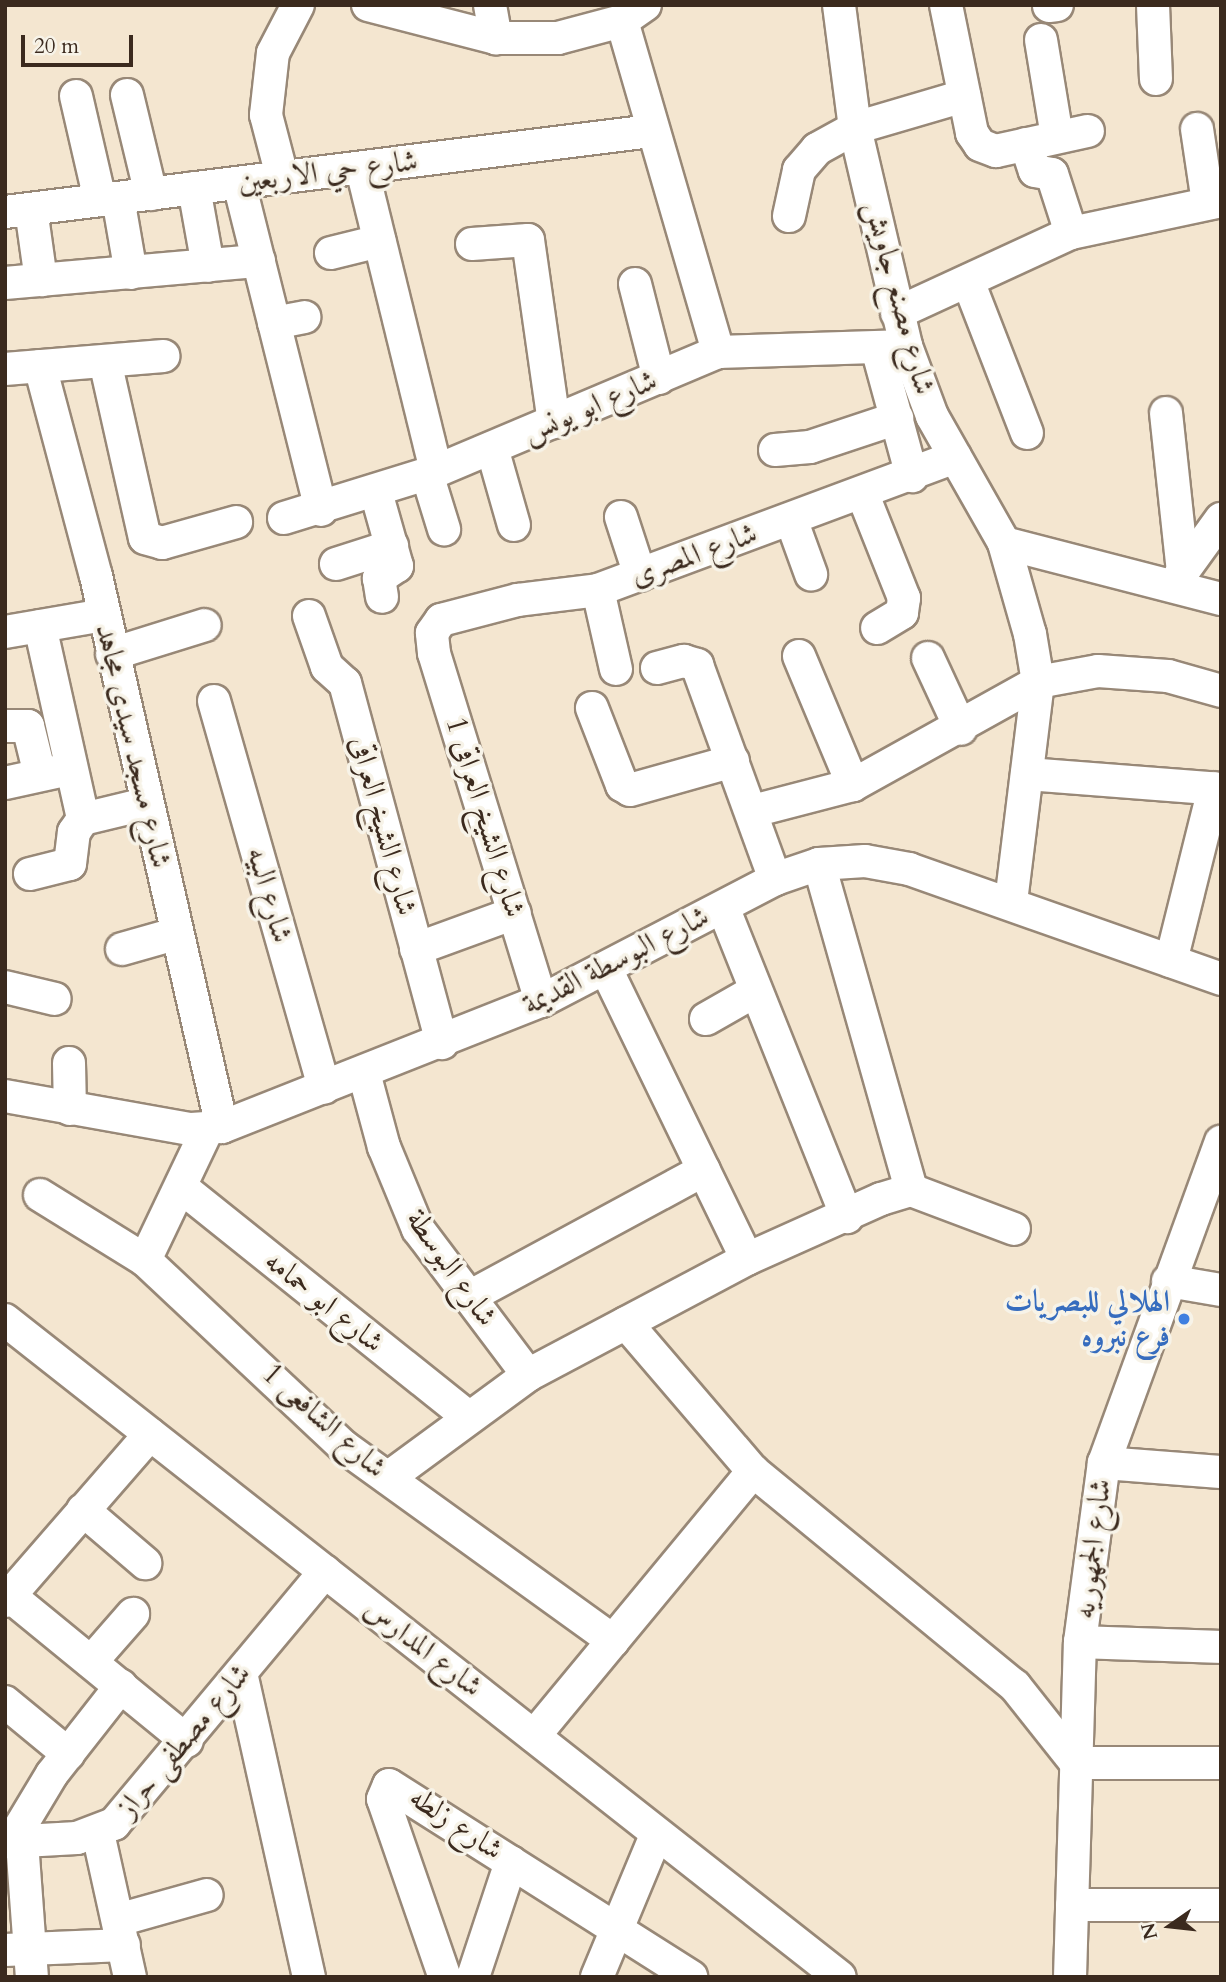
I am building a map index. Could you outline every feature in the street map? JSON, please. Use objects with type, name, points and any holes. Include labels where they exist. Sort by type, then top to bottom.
[{"type":"street","points":[[282,176],[266,116],[273,52],[298,5]]},
{"type":"street","points":[[368,5],[496,38],[558,38],[633,11],[651,131],[719,352]]},
{"type":"street","points":[[489,5],[496,38]]},
{"type":"street","name":"شارع مصنع جاويش","points":[[839,5],[855,128],[897,313],[892,347],[1004,543],[1038,682],[1011,904]]},
{"type":"street","points":[[946,5],[964,96],[980,145],[996,150],[1072,134],[1041,40]]},
{"type":"street","points":[[1049,6],[1057,5]]},
{"type":"street","points":[[1153,5],[1156,79]]},
{"type":"street","points":[[127,95],[151,194]]},
{"type":"street","points":[[76,96],[131,273]]},
{"type":"street","points":[[789,215],[807,158],[855,128],[964,96]]},
{"type":"street","points":[[897,313],[1071,233],[1214,202],[1197,128]]},
{"type":"street","name":"شارع حي الاربعين","points":[[18,210],[651,131]]},
{"type":"street","points":[[1026,144],[1035,171],[1052,174],[1071,233]]},
{"type":"street","points":[[362,169],[444,529]]},
{"type":"street","points":[[239,183],[259,261],[289,320],[321,510]]},
{"type":"street","points":[[194,188],[208,266]]},
{"type":"street","points":[[18,210],[41,280]]},
{"type":"street","points":[[472,244],[528,240],[554,422]]},
{"type":"street","points":[[331,253],[380,241]]},
{"type":"street","points":[[5,283],[259,261]]},
{"type":"street","points":[[968,281],[1027,433]]},
{"type":"street","points":[[635,284],[659,378]]},
{"type":"street","points":[[892,347],[897,418],[912,476]]},
{"type":"street","name":"شارع ابو يونس","points":[[284,518],[321,510],[432,472],[719,352],[892,347]]},
{"type":"street","points":[[5,369],[163,356]]},
{"type":"street","points":[[105,361],[145,538],[162,543],[236,522]]},
{"type":"street","name":"شارع مسجد سيدى مجاهد","points":[[40,366],[112,654],[175,934],[214,1128]]},
{"type":"street","points":[[1166,413],[1178,578]]},
{"type":"street","points":[[775,450],[810,447],[897,418]]},
{"type":"street","points":[[492,448],[514,526]]},
{"type":"street","name":"شارع المصرى","points":[[432,633],[441,620],[456,614],[598,590],[863,495],[956,457]]},
{"type":"street","points":[[376,492],[396,570],[379,578],[382,597]]},
{"type":"street","points":[[863,495],[904,598],[902,613],[877,628]]},
{"type":"street","points":[[621,517],[640,575]]},
{"type":"street","points":[[791,519],[811,574]]},
{"type":"street","points":[[1178,578],[1221,519]]},
{"type":"street","points":[[1004,543],[1178,578],[1221,599]]},
{"type":"street","points":[[336,564],[392,547]]},
{"type":"street","points":[[598,590],[616,669]]},
{"type":"street","points":[[5,632],[103,615]]},
{"type":"street","name":"شارع الشيخ العراقى","points":[[309,616],[327,667],[345,683],[442,1043]]},
{"type":"street","points":[[112,654],[205,625]]},
{"type":"street","points":[[40,626],[83,819]]},
{"type":"street","name":"شارع الشيخ العراقى 1","points":[[432,633],[541,1002]]},
{"type":"street","points":[[799,656],[853,785]]},
{"type":"street","points":[[928,658],[961,729]]},
{"type":"street","points":[[657,668],[684,661],[697,665],[753,811],[775,879]]},
{"type":"street","points":[[753,811],[853,785],[961,729],[1038,682],[1098,671],[1168,676],[1221,691]]},
{"type":"street","name":"شارع البيه","points":[[214,701],[324,1088]]},
{"type":"street","points":[[592,708],[622,786],[630,790],[733,761]]},
{"type":"street","points":[[5,726],[28,726],[40,775]]},
{"type":"street","points":[[5,783],[72,768]]},
{"type":"street","points":[[1027,774],[1218,788],[1171,961]]},
{"type":"street","points":[[30,874],[70,864],[74,832],[83,819],[145,804]]},
{"type":"street","name":"شارع البوسطة القديمة","points":[[5,1096],[70,1109],[214,1128],[442,1043],[541,1002],[607,971],[775,879],[819,864],[865,861],[909,869],[1221,979]]},
{"type":"street","points":[[819,864],[911,1190]]},
{"type":"street","points":[[723,907],[847,1217]]},
{"type":"street","points":[[416,949],[515,914]]},
{"type":"street","points":[[122,949],[175,934]]},
{"type":"street","points":[[607,971],[747,1259]]},
{"type":"street","points":[[5,987],[55,999]]},
{"type":"street","points":[[706,1018],[755,992]]},
{"type":"street","points":[[69,1063],[70,1109]]},
{"type":"street","name":"شارع البوسطة","points":[[364,1073],[384,1147],[418,1229],[527,1376]]},
{"type":"street","points":[[145,1260],[214,1128]]},
{"type":"street","name":"شارع الجمهوريه","points":[[1070,1977],[1080,1642],[1104,1463],[1168,1280],[1220,1144]]},
{"type":"street","points":[[469,1297],[704,1170]]},
{"type":"street","name":"شارع ابو حمامه","points":[[181,1187],[467,1416]]},
{"type":"street","points":[[388,1478],[467,1416],[527,1376],[747,1259],[911,1190],[1014,1229]]},
{"type":"street","name":"شارع الشافعى 1","points":[[40,1195],[145,1260],[343,1446],[613,1640]]},
{"type":"street","points":[[1168,1280],[1221,1290]]},
{"type":"street","name":"شارع المدارس","points":[[5,1320],[656,1835],[841,1977]]},
{"type":"street","points":[[626,1323],[753,1471],[1015,1686],[1076,1763],[1221,1763]]},
{"type":"street","points":[[150,1434],[7,1596],[187,1741]]},
{"type":"street","points":[[1104,1463],[1221,1472]]},
{"type":"street","points":[[534,1736],[753,1471]]},
{"type":"street","points":[[83,1510],[145,1563]]},
{"type":"street","name":"شارع مصطفى حراز","points":[[13,1842],[98,1833],[128,1811],[325,1572]]},
{"type":"street","points":[[91,1662],[133,1614]]},
{"type":"street","points":[[1080,1642],[1221,1647]]},
{"type":"street","points":[[241,1673],[309,1977]]},
{"type":"street","points":[[121,1686],[68,1754],[13,1842],[23,1959],[121,1933],[207,1895]]},
{"type":"street","points":[[5,1702],[68,1754]]},
{"type":"street","name":"شارع زلطه","points":[[458,1974],[384,1791],[398,1785],[511,1862],[691,1977]]},
{"type":"street","points":[[98,1833],[130,1977]]},
{"type":"street","points":[[597,1977],[656,1835]]},
{"type":"street","points":[[458,1974],[511,1862]]},
{"type":"street","points":[[1072,1905],[1221,1905]]},
{"type":"place","name":"الهلالي للبصريات فرع نبروه","points":[[1184,1319]]}]
